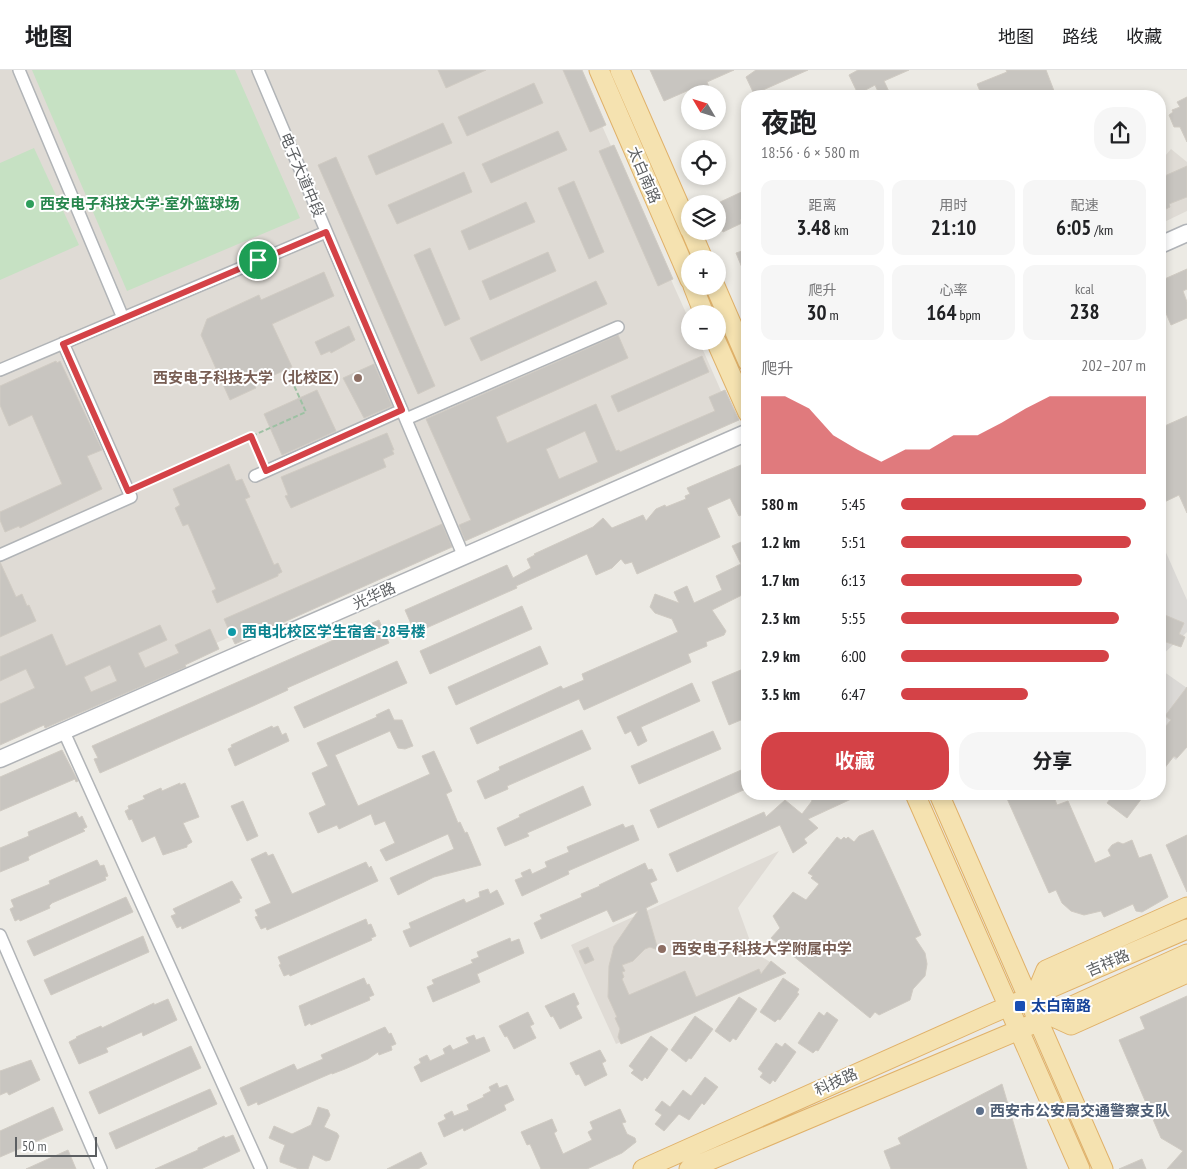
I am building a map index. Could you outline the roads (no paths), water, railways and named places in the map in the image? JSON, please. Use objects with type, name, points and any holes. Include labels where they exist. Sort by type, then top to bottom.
[{"type":"main road","name":"太白南路","points":[[598,70],[681,259]]},
{"type":"main road","name":"太白南路","points":[[620,70],[681,209]]},
{"type":"main road","points":[[719,295],[741,346]]},
{"type":"main road","points":[[720,350],[741,397]]},
{"type":"main road","points":[[917,800],[1080,1169]]},
{"type":"main road","points":[[942,800],[1043,1018],[1103,1169]]},
{"type":"main road","points":[[1032,996],[1046,970],[1187,907]]},
{"type":"main road","name":"吉祥路","points":[[1032,996],[1187,929]]},
{"type":"main road","name":"吉祥路","points":[[1043,1018],[1187,954]]},
{"type":"main road","points":[[1043,1018],[1071,1025],[1187,973]]},
{"type":"main road","name":"科技路","points":[[644,1169],[1032,996]]},
{"type":"main road","name":"科技路","points":[[689,1169],[1019,1030],[1043,1018]]},
{"type":"street","points":[[19,70],[123,318]]},
{"type":"street","name":"电子大道中段","points":[[258,70],[464,557]]},
{"type":"street","points":[[0,370],[326,232]]},
{"type":"street","points":[[1166,242],[1187,233]]},
{"type":"street","points":[[1166,253],[1187,244]]},
{"type":"street","points":[[255,476],[618,326]]},
{"type":"street","points":[[0,555],[130,498],[63,344]]},
{"type":"street","name":"光华路","points":[[0,759],[741,435]]},
{"type":"street","points":[[64,732],[261,1169]]},
{"type":"street","points":[[0,935],[101,1169]]},
{"type":"place","name":"西安电子科技大学-室外篮球场","points":[[30,204]]},
{"type":"place","name":"西安电子科技大学（北校区）","points":[[358,378]]},
{"type":"place","name":"西电北校区学生宿舍-28号楼","points":[[232,632]]},
{"type":"place","name":"西安电子科技大学附属中学","points":[[662,949]]},
{"type":"place","name":"太白南路","points":[[1020,1006]]},
{"type":"place","name":"西安市公安局交通警察支队","points":[[980,1111]]}]
